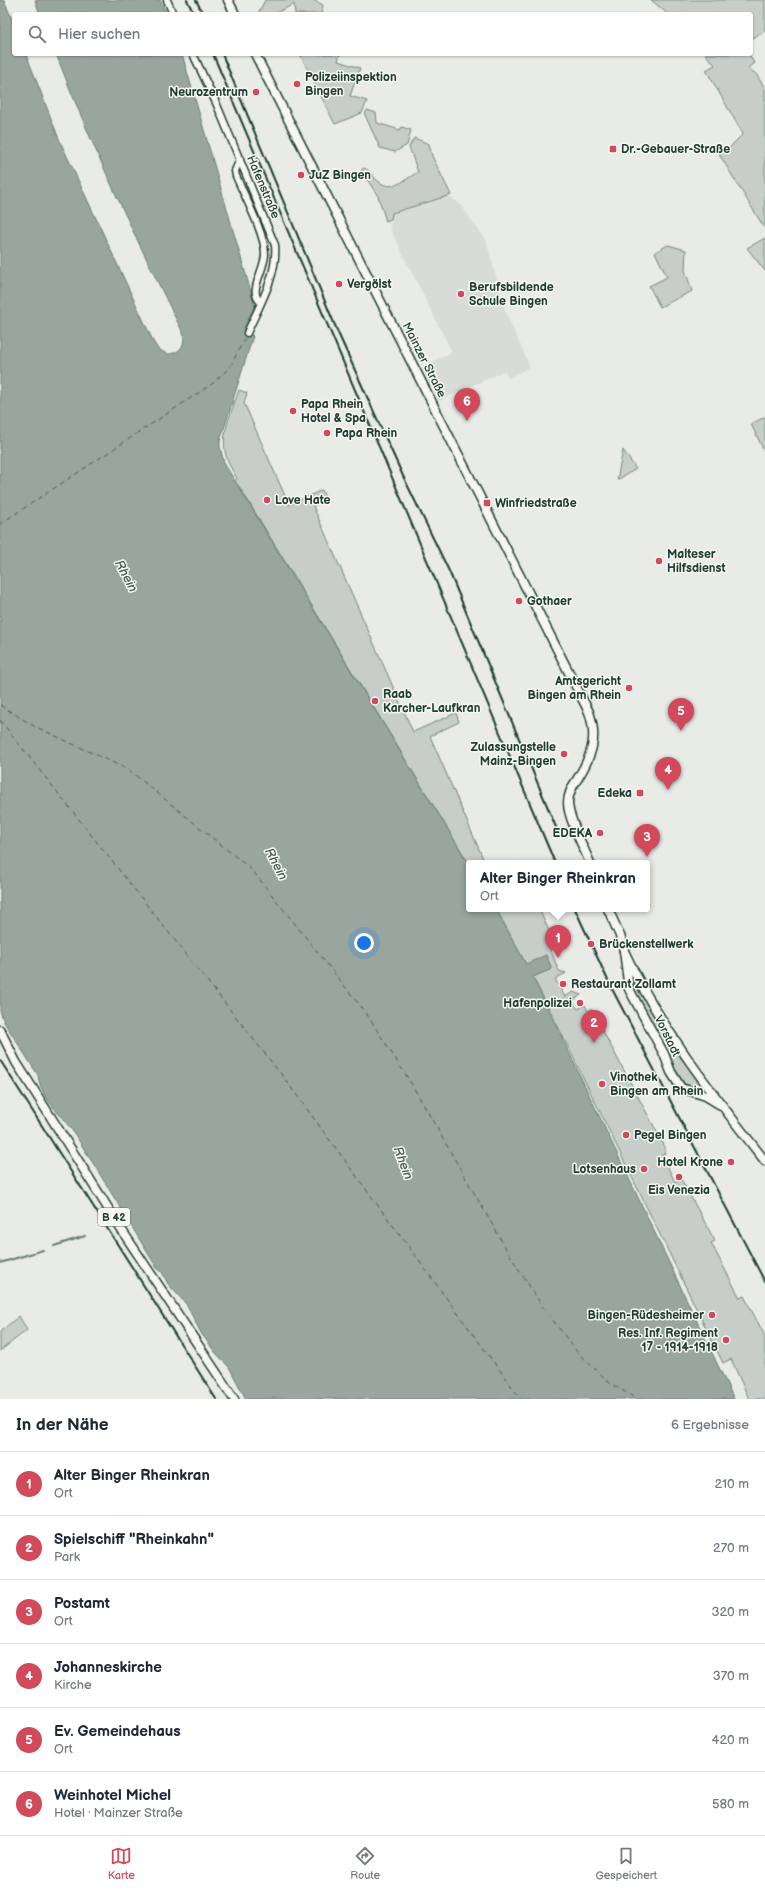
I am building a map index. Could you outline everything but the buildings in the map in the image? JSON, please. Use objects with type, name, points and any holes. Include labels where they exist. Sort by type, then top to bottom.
[{"type":"main road","points":[[228,0],[234,12]]},
{"type":"main road","name":"Mainzer Straße","points":[[256,56],[575,681],[592,718],[594,745],[582,772],[570,791],[568,802],[572,820],[589,860]]},
{"type":"main road","name":"Vorstadt","points":[[609,912],[621,938],[629,989],[664,1054],[676,1082],[681,1088],[706,1096],[721,1105]]},
{"type":"main road","name":"Vorstadt","points":[[624,951],[639,982],[664,1023],[721,1105],[765,1161]]},
{"type":"main road","points":[[629,989],[634,982],[639,982]]},
{"type":"main road","name":"B 42","points":[[0,1030],[16,1062],[31,1087],[123,1232],[234,1399]]},
{"type":"main road","points":[[692,1092],[700,1088],[702,1083],[700,1075]]},
{"type":"street","points":[[167,0],[172,12]]},
{"type":"street","name":"Hafenstraße","points":[[194,56],[217,105],[275,245],[275,259],[272,272],[247,333]]},
{"type":"street","points":[[240,159],[235,171],[236,176],[262,238],[265,249],[264,267],[254,289],[257,300],[261,302]]},
{"type":"shaded area","points":[[265,0],[313,0],[323,5],[321,12],[295,12],[294,4],[278,12],[259,12]]},
{"type":"shaded area","points":[[651,0],[765,0],[765,31],[753,38],[753,12],[666,12]]},
{"type":"shaded area","points":[[301,56],[339,56],[338,61],[360,68],[350,96],[367,101],[362,113],[335,124]]},
{"type":"shaded area","points":[[707,56],[750,56],[754,63],[748,68],[756,74],[765,88],[765,229],[719,154],[726,151],[743,134],[706,70],[715,65]]},
{"type":"shaded area","points":[[367,110],[376,113],[377,123],[400,130],[402,127],[411,130],[407,145],[395,152],[380,148],[365,115]]},
{"type":"shaded area","points":[[414,138],[429,144],[432,156],[451,195],[392,213],[391,219],[386,221],[378,196],[361,170],[364,168],[366,169],[378,181],[389,186],[399,184],[404,181],[418,172],[409,147]]},
{"type":"shaded area","name":"Berufsbildende Schule Bingen","points":[[449,196],[459,203],[486,240],[506,313],[530,367],[508,378],[504,371],[439,401],[422,367],[452,352],[390,229],[391,213]]},
{"type":"shaded area","points":[[765,238],[765,271],[747,248]]},
{"type":"shaded area","points":[[668,245],[686,250],[685,270],[692,291],[660,307],[649,286],[667,277],[655,252]]},
{"type":"shaded area","points":[[239,390],[247,393],[244,403],[289,505],[322,490],[326,500],[313,506],[413,732],[456,713],[459,722],[430,736],[484,860],[467,860],[239,486],[237,486],[234,482],[237,478],[230,466],[224,445],[227,425]]},
{"type":"shaded area","points":[[765,417],[765,453],[751,424]]},
{"type":"shaded area","points":[[623,450],[636,469],[617,480]]},
{"type":"shaded area","points":[[498,912],[540,912],[555,944],[549,947],[559,971],[566,973],[555,979],[565,997],[573,992],[581,995],[572,1001],[578,1009],[585,1005],[588,1011],[591,1009],[665,1147],[665,1153],[662,1155],[675,1182],[681,1179],[715,1241],[711,1243],[740,1298],[744,1296],[765,1336],[765,1399],[749,1399],[731,1359],[723,1363],[552,1014]]},
{"type":"shaded area","points":[[636,984],[697,1076],[697,1081],[693,1088],[683,1088],[632,987]]},
{"type":"shaded area","points":[[19,1316],[27,1330],[0,1351],[0,1332]]},
{"type":"water","name":"Rhein","points":[[0,0],[4,0],[12,19],[12,56],[27,56],[59,139],[154,343],[158,349],[167,354],[172,354],[179,351],[184,341],[183,333],[116,195],[57,56],[183,56],[255,306],[243,330],[253,336],[220,441],[224,463],[467,860],[466,912],[498,912],[526,964],[546,955],[552,969],[533,977],[734,1399],[246,1399],[229,1367],[215,1352],[201,1333],[186,1304],[168,1284],[162,1272],[157,1268],[74,1133],[47,1099],[38,1075],[4,1022],[0,1011]]},
{"type":"water","points":[[35,0],[160,0],[166,12],[39,12]]},
{"type":"waterway","points":[[54,1246],[85,1236]]},
{"type":"waterway","points":[[0,1263],[43,1250]]},
{"type":"ferry route","points":[[0,524],[212,384],[230,367],[246,336]]},
{"type":"ferry route","points":[[0,705],[32,725],[129,770],[252,870],[366,1013],[411,1083],[508,1252],[542,1306],[577,1352],[610,1383],[637,1399]]},
{"type":"ferry route","points":[[0,720],[281,1074],[521,1399]]},
{"type":"railway","points":[[187,0],[193,12]]},
{"type":"railway","points":[[196,0],[202,12]]},
{"type":"railway","points":[[214,56],[554,860]]},
{"type":"railway","points":[[223,56],[339,335],[403,476],[449,571],[558,832]]},
{"type":"railway","points":[[576,912],[611,987],[765,1282]]},
{"type":"railway","points":[[0,1060],[216,1399]]},
{"type":"place","name":"Polizeiinspektion Bingen","points":[[297,84]]},
{"type":"place","name":"Neurozentrum","points":[[256,92]]},
{"type":"place","name":"Dr.-Gebauer-Straße","points":[[613,149]]},
{"type":"place","name":"JuZ Bingen","points":[[301,175]]},
{"type":"place","name":"Vergölst","points":[[339,284]]},
{"type":"place","name":"Berufsbildende Schule Bingen","points":[[461,294]]},
{"type":"place","name":"Papa Rhein Hotel & Spa","points":[[293,411]]},
{"type":"place","name":"Weinhotel Michel","points":[[467,421]]},
{"type":"place","name":"Papa Rhein","points":[[327,433]]},
{"type":"place","name":"Love Hate","points":[[267,500]]},
{"type":"place","name":"Winfriedstraße","points":[[487,503]]},
{"type":"place","name":"Malteser Hilfsdienst","points":[[659,561]]},
{"type":"place","name":"Gothaer","points":[[519,601]]},
{"type":"place","name":"Amtsgericht Bingen am Rhein","points":[[629,688]]},
{"type":"place","name":"Raab Karcher-Laufkran","points":[[375,701]]},
{"type":"place","name":"Ev. Gemeindehaus","points":[[681,731]]},
{"type":"place","name":"Zulassungstelle Mainz-Bingen","points":[[564,754]]},
{"type":"place","name":"Johanneskirche","points":[[668,790]]},
{"type":"place","name":"Edeka","points":[[640,793]]},
{"type":"place","name":"EDEKA","points":[[600,833]]},
{"type":"place","name":"Postamt","points":[[647,857]]},
{"type":"place","name":"Brückenstellwerk","points":[[591,944]]},
{"type":"place","name":"Alter Binger Rheinkran","points":[[558,958]]},
{"type":"place","name":"Restaurant Zollamt","points":[[563,984]]},
{"type":"place","name":"Hafenpolizei","points":[[580,1003]]},
{"type":"place","name":"Spielschiff \"Rheinkahn\"","points":[[594,1043]]},
{"type":"place","name":"Vinothek Bingen am Rhein","points":[[602,1084]]},
{"type":"place","name":"Pegel Bingen","points":[[626,1135]]},
{"type":"place","name":"Hotel Krone","points":[[731,1162]]},
{"type":"place","name":"Lotsenhaus","points":[[644,1169]]},
{"type":"place","name":"Eis Venezia","points":[[679,1177]]},
{"type":"place","name":"Bingen-Rüdesheimer","points":[[712,1315]]},
{"type":"place","name":"Res. Inf. Regiment 17 - 1914-1918","points":[[726,1340]]}]
